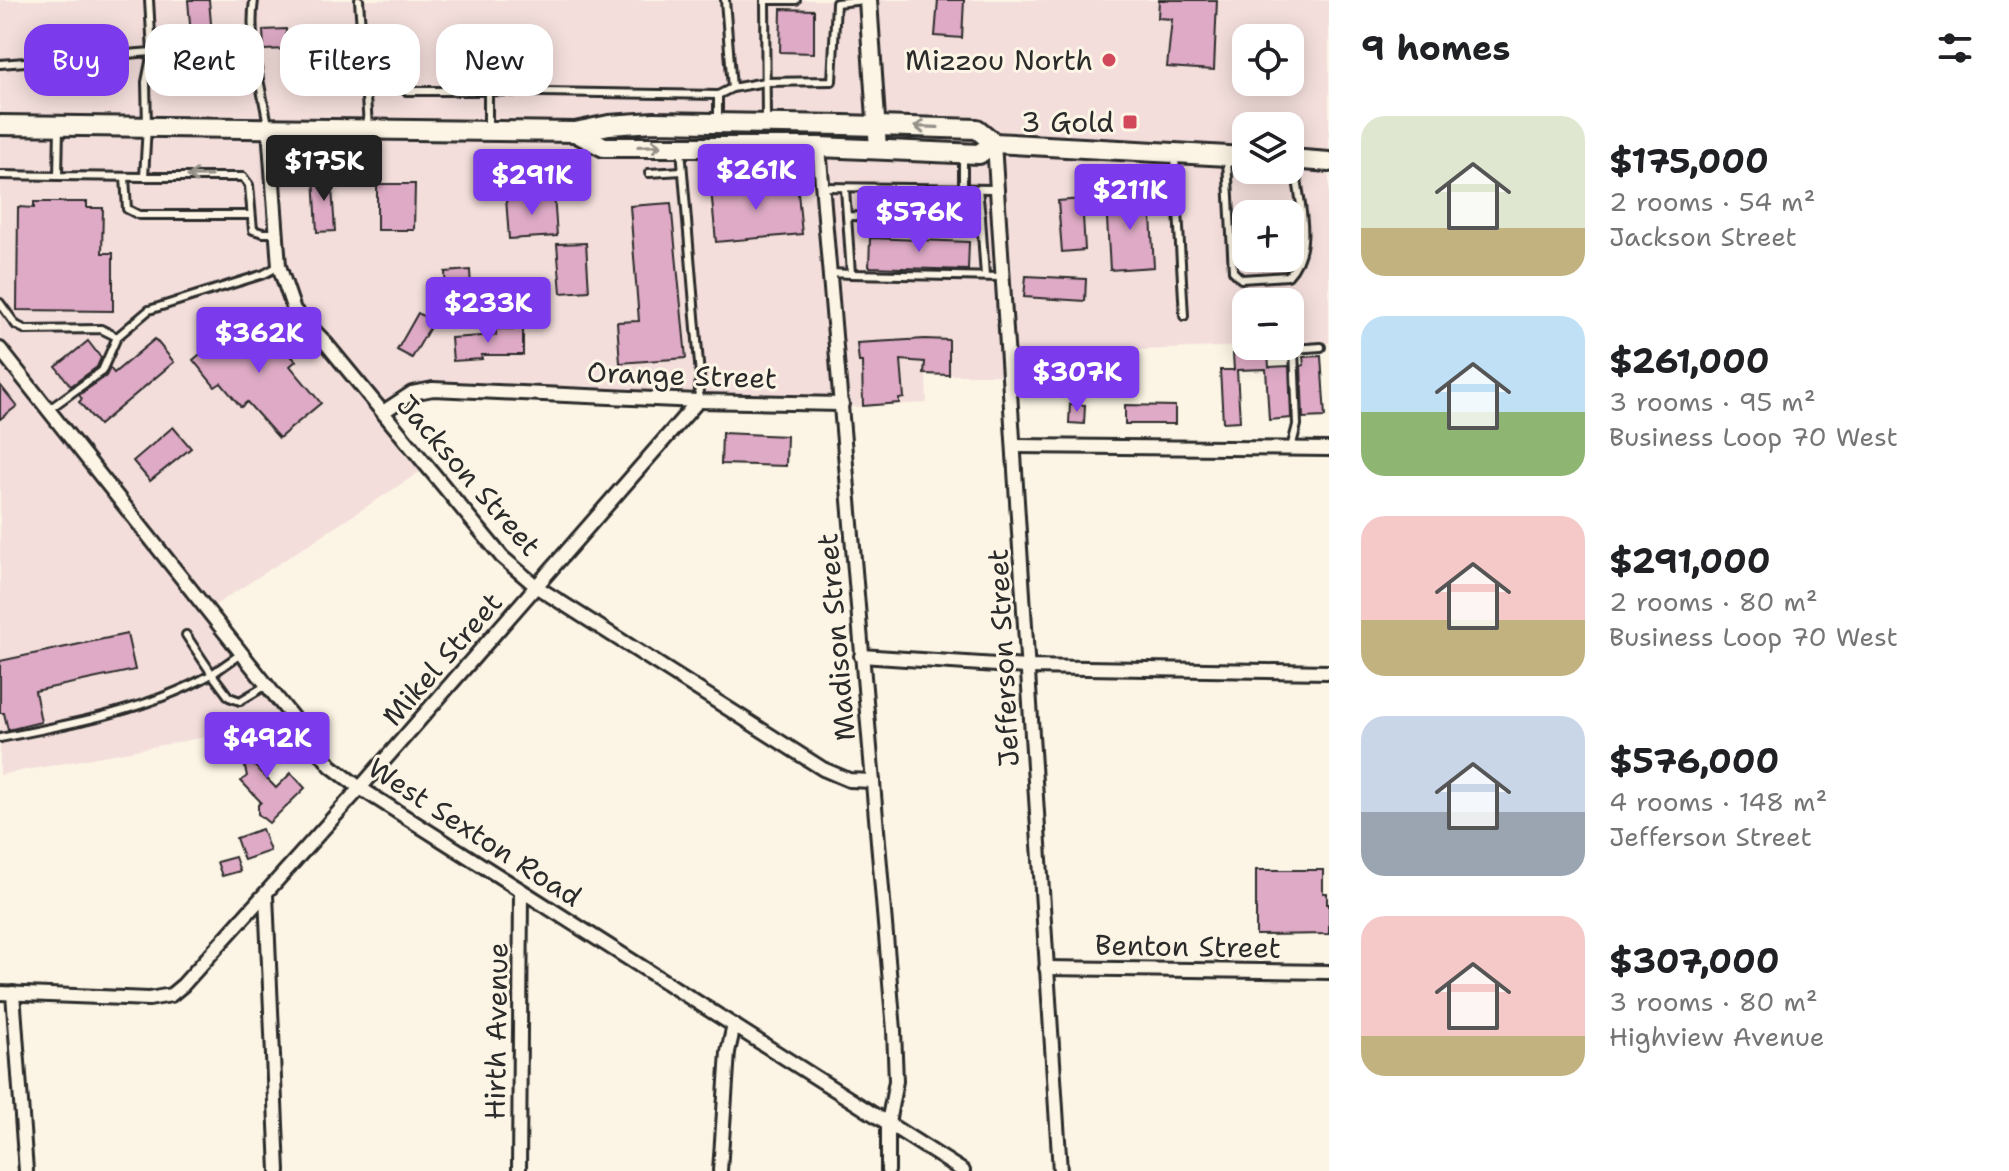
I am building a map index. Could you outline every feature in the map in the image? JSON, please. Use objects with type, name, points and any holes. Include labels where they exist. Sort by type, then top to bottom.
[{"type":"main road","points":[[0,125],[575,132],[609,125],[654,122],[878,126],[977,129],[994,143],[1232,156]]},
{"type":"main road","points":[[575,132],[604,147],[819,147],[979,154],[994,143]]},
{"type":"main road","points":[[1304,161],[1329,162]]},
{"type":"street","points":[[868,0],[878,149]]},
{"type":"street","name":"Jackson Street","points":[[269,128],[279,266],[294,310],[324,341],[502,557],[537,587],[823,769],[849,780],[873,781]]},
{"type":"street","name":"Jefferson Street","points":[[994,143],[1060,1171]]},
{"type":"street","name":"Madison Street","points":[[819,147],[896,1081],[888,1123],[888,1171]]},
{"type":"street","name":"West Sexton Road","points":[[0,349],[331,766],[360,788],[963,1171]]},
{"type":"street","name":"Orange Street","points":[[383,412],[412,393],[433,389],[842,404]]},
{"type":"street","name":"Mikel Street","points":[[7,993],[149,999],[171,995],[183,985],[266,895],[698,401]]},
{"type":"street","points":[[1014,446],[1329,449]]},
{"type":"street","points":[[861,656],[1027,667],[1329,672]]},
{"type":"street","name":"Hirth Avenue","points":[[519,1171],[521,891]]},
{"type":"street","points":[[266,895],[278,1171]]},
{"type":"street","name":"Benton Street","points":[[1046,968],[1329,972]]},
{"type":"street","points":[[7,993],[26,1171]]},
{"type":"street","points":[[720,1171],[728,1052],[734,1025]]},
{"type":"lane","points":[[149,0],[150,24]]},
{"type":"lane","points":[[254,0],[256,61],[269,128]]},
{"type":"lane","points":[[359,0],[368,129]]},
{"type":"lane","points":[[725,0],[732,88]]},
{"type":"lane","points":[[766,124],[765,0],[796,0]]},
{"type":"lane","points":[[826,0],[868,0]]},
{"type":"lane","points":[[553,92],[718,95],[732,88],[765,82],[832,81],[836,1]]},
{"type":"lane","points":[[0,64],[145,53]]},
{"type":"lane","points":[[718,95],[718,123]]},
{"type":"lane","points":[[144,177],[146,96]]},
{"type":"lane","points":[[488,96],[488,131]]},
{"type":"lane","points":[[58,176],[59,125]]},
{"type":"lane","points":[[681,145],[700,376],[698,401]]},
{"type":"lane","points":[[1175,153],[1184,316]]},
{"type":"lane","points":[[963,154],[963,189]]},
{"type":"lane","points":[[1227,156],[1233,271],[1241,279],[1288,276],[1298,266],[1304,249],[1295,184]]},
{"type":"lane","points":[[649,173],[682,171]]},
{"type":"lane","points":[[0,175],[243,177],[249,185],[253,230],[276,233]]},
{"type":"lane","points":[[125,177],[127,209],[139,215],[251,215]]},
{"type":"lane","points":[[822,187],[996,189]]},
{"type":"lane","points":[[845,189],[851,274]]},
{"type":"lane","points":[[978,189],[985,276]]},
{"type":"lane","points":[[847,216],[981,218]]},
{"type":"lane","points":[[48,410],[102,371],[117,337],[135,319],[155,306],[264,274],[279,266]]},
{"type":"lane","points":[[831,273],[1002,277]]},
{"type":"lane","points":[[0,303],[16,325],[26,330],[101,329],[117,337]]},
{"type":"lane","points":[[1291,448],[1297,425],[1294,349],[1321,347]]},
{"type":"lane","points":[[186,635],[234,700],[240,701],[267,685]]},
{"type":"lane","points":[[0,738],[135,707],[169,696],[212,674],[242,653]]},
{"type":"shaded area","points":[[0,0],[1329,0],[1329,343],[1304,344],[1304,288],[1232,288],[1232,347],[1011,355],[1012,375],[926,375],[927,403],[853,407],[433,390],[384,412],[429,466],[209,609],[292,721],[0,775]]},
{"type":"building","points":[[188,0],[209,0],[211,24],[190,24]]},
{"type":"building","points":[[938,0],[964,0],[962,38],[935,36]]},
{"type":"building","points":[[1159,0],[1217,0],[1214,70],[1167,67],[1172,19],[1158,18]]},
{"type":"building","points":[[781,9],[814,10],[814,53],[780,52]]},
{"type":"building","points":[[280,29],[280,49],[264,50],[264,30]]},
{"type":"building","points":[[331,174],[335,231],[317,232],[314,175]]},
{"type":"building","points":[[797,182],[802,234],[716,242],[711,189]]},
{"type":"building","points":[[377,184],[415,184],[414,230],[377,230]]},
{"type":"building","points":[[1144,193],[1150,199],[1154,267],[1110,270],[1106,202],[1110,196]]},
{"type":"building","points":[[554,195],[557,236],[509,239],[506,198]]},
{"type":"building","points":[[1082,199],[1085,250],[1062,252],[1058,201]]},
{"type":"building","points":[[34,202],[87,202],[87,208],[103,208],[102,253],[113,253],[113,311],[17,310],[18,207],[34,208]]},
{"type":"building","points":[[671,203],[686,358],[620,363],[617,322],[639,321],[630,206]]},
{"type":"building","points":[[870,238],[969,242],[968,270],[869,267]]},
{"type":"building","points":[[586,243],[589,291],[561,293],[557,244]]},
{"type":"building","points":[[470,270],[471,289],[452,290],[446,299],[445,272]]},
{"type":"building","points":[[1026,276],[1086,279],[1085,301],[1024,297]]},
{"type":"building","points":[[251,312],[296,361],[290,366],[321,403],[279,438],[247,402],[241,407],[221,383],[215,387],[193,360]]},
{"type":"building","points":[[418,313],[433,322],[412,358],[397,350]]},
{"type":"building","points":[[496,329],[523,329],[523,355],[481,355],[482,359],[453,361],[451,338],[496,335]]},
{"type":"building","points":[[155,339],[174,362],[99,425],[79,402],[82,399],[79,395],[106,376],[110,368],[114,373]]},
{"type":"building","points":[[949,340],[949,375],[924,374],[925,362],[901,360],[904,398],[899,399],[899,403],[863,406],[862,362],[859,362],[857,343]]},
{"type":"building","points":[[88,341],[101,358],[97,367],[71,386],[56,367]]},
{"type":"building","points":[[1321,356],[1325,417],[1303,418],[1301,366],[1304,365],[1304,357]]},
{"type":"building","points":[[1233,360],[1269,360],[1269,367],[1289,366],[1291,418],[1269,420],[1266,369],[1237,370],[1240,421],[1223,422],[1220,370],[1234,370]]},
{"type":"building","points":[[0,385],[17,406],[0,419]]},
{"type":"building","points":[[1070,404],[1085,405],[1084,424],[1069,423]]},
{"type":"building","points":[[1125,405],[1175,406],[1175,424],[1125,424]]},
{"type":"building","points":[[173,427],[191,448],[150,481],[133,461]]},
{"type":"building","points":[[722,433],[787,436],[786,466],[721,464]]},
{"type":"building","points":[[127,634],[135,670],[35,691],[41,722],[8,730],[4,713],[0,713],[0,661]]},
{"type":"building","points":[[270,735],[275,756],[250,761],[276,788],[291,773],[305,788],[269,823],[258,814],[261,802],[241,781],[247,776],[239,742]]},
{"type":"building","points":[[262,829],[270,851],[244,860],[236,838]]},
{"type":"building","points":[[235,857],[240,871],[222,876],[217,862]]},
{"type":"building","points":[[1256,870],[1323,870],[1323,893],[1327,893],[1329,904],[1329,934],[1256,935]]},
{"type":"place","name":"Mizzou North","points":[[1109,60]]},
{"type":"place","name":"3 Gold","points":[[1130,122]]}]
